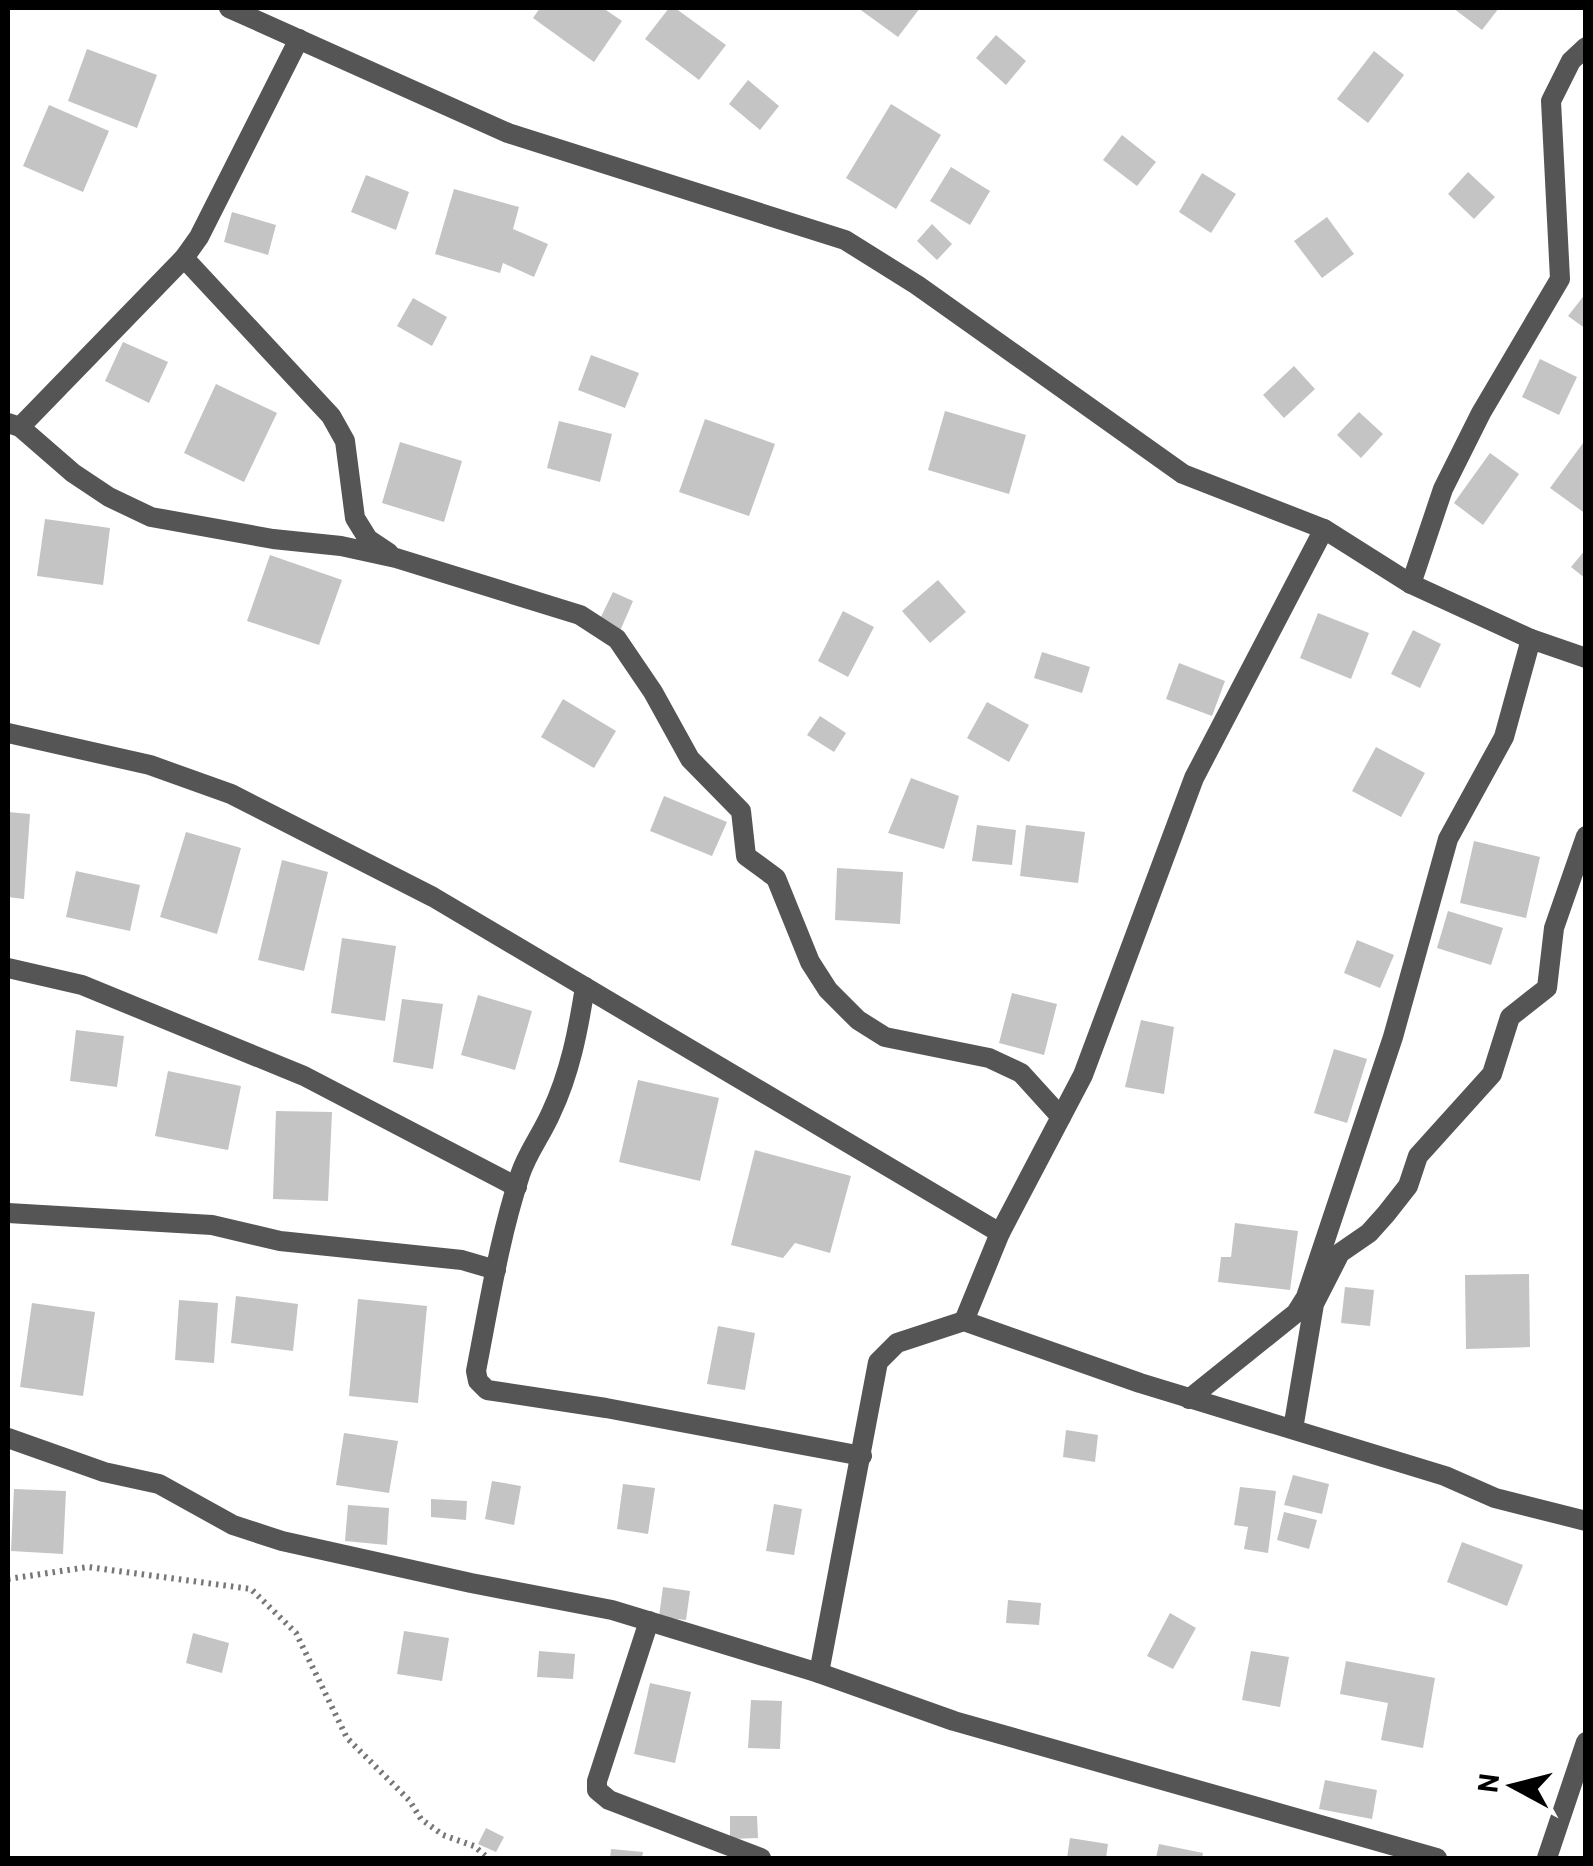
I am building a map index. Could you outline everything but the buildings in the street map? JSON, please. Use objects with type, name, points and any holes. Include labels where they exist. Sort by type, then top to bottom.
[{"type":"street","points":[[229,8],[508,133],[845,240],[1183,474],[1324,529],[1411,584],[1530,639],[1586,658]]},
{"type":"street","points":[[299,39],[200,237],[184,258],[14,425],[73,473],[109,497],[151,517],[396,558],[580,615],[617,640],[653,692],[690,760],[742,811],[746,856],[776,878],[810,962],[828,990],[858,1020],[885,1037],[989,1058],[1021,1073],[1061,1117]]},
{"type":"street","points":[[1411,584],[1443,488],[1560,279],[1550,101],[1570,61],[1586,47]]},
{"type":"street","points":[[184,258],[331,416],[345,441],[355,518],[368,539],[396,558]]},
{"type":"street","points":[[964,1320],[1000,1233],[1083,1075],[1194,778],[1324,529]]},
{"type":"street","points":[[1190,1399],[1296,1314],[1306,1297],[1393,1037],[1448,839],[1504,737],[1530,639]]},
{"type":"street","points":[[8,733],[150,765],[231,794],[432,898],[1000,1233]]},
{"type":"street","points":[[1293,1429],[1314,1304],[1340,1253],[1369,1233],[1386,1214],[1408,1186],[1418,1156],[1492,1074],[1510,1017],[1547,988],[1554,928],[1586,836]]},
{"type":"street","points":[[8,968],[82,985],[304,1076],[516,1186]]},
{"type":"street","points":[[585,987],[568,1071],[516,1186],[476,1371],[478,1381],[487,1390],[862,1456]]},
{"type":"street","points":[[8,1213],[212,1225],[280,1241],[462,1260],[496,1270]]},
{"type":"street","points":[[819,1673],[878,1362],[897,1344],[964,1320],[1190,1399],[1446,1476],[1495,1498],[1586,1522]]},
{"type":"street","points":[[8,1438],[89,1467],[159,1484],[232,1525],[282,1542],[612,1610],[819,1673],[954,1721],[1425,1857]]},
{"type":"street","points":[[649,1621],[597,1790],[609,1800],[761,1858]]},
{"type":"street","points":[[1547,1858],[1586,1742]]},
{"type":"path","points":[[8,1579],[88,1567],[251,1589],[296,1633],[347,1738],[409,1800],[421,1819],[443,1835],[474,1846],[488,1858]]}]
